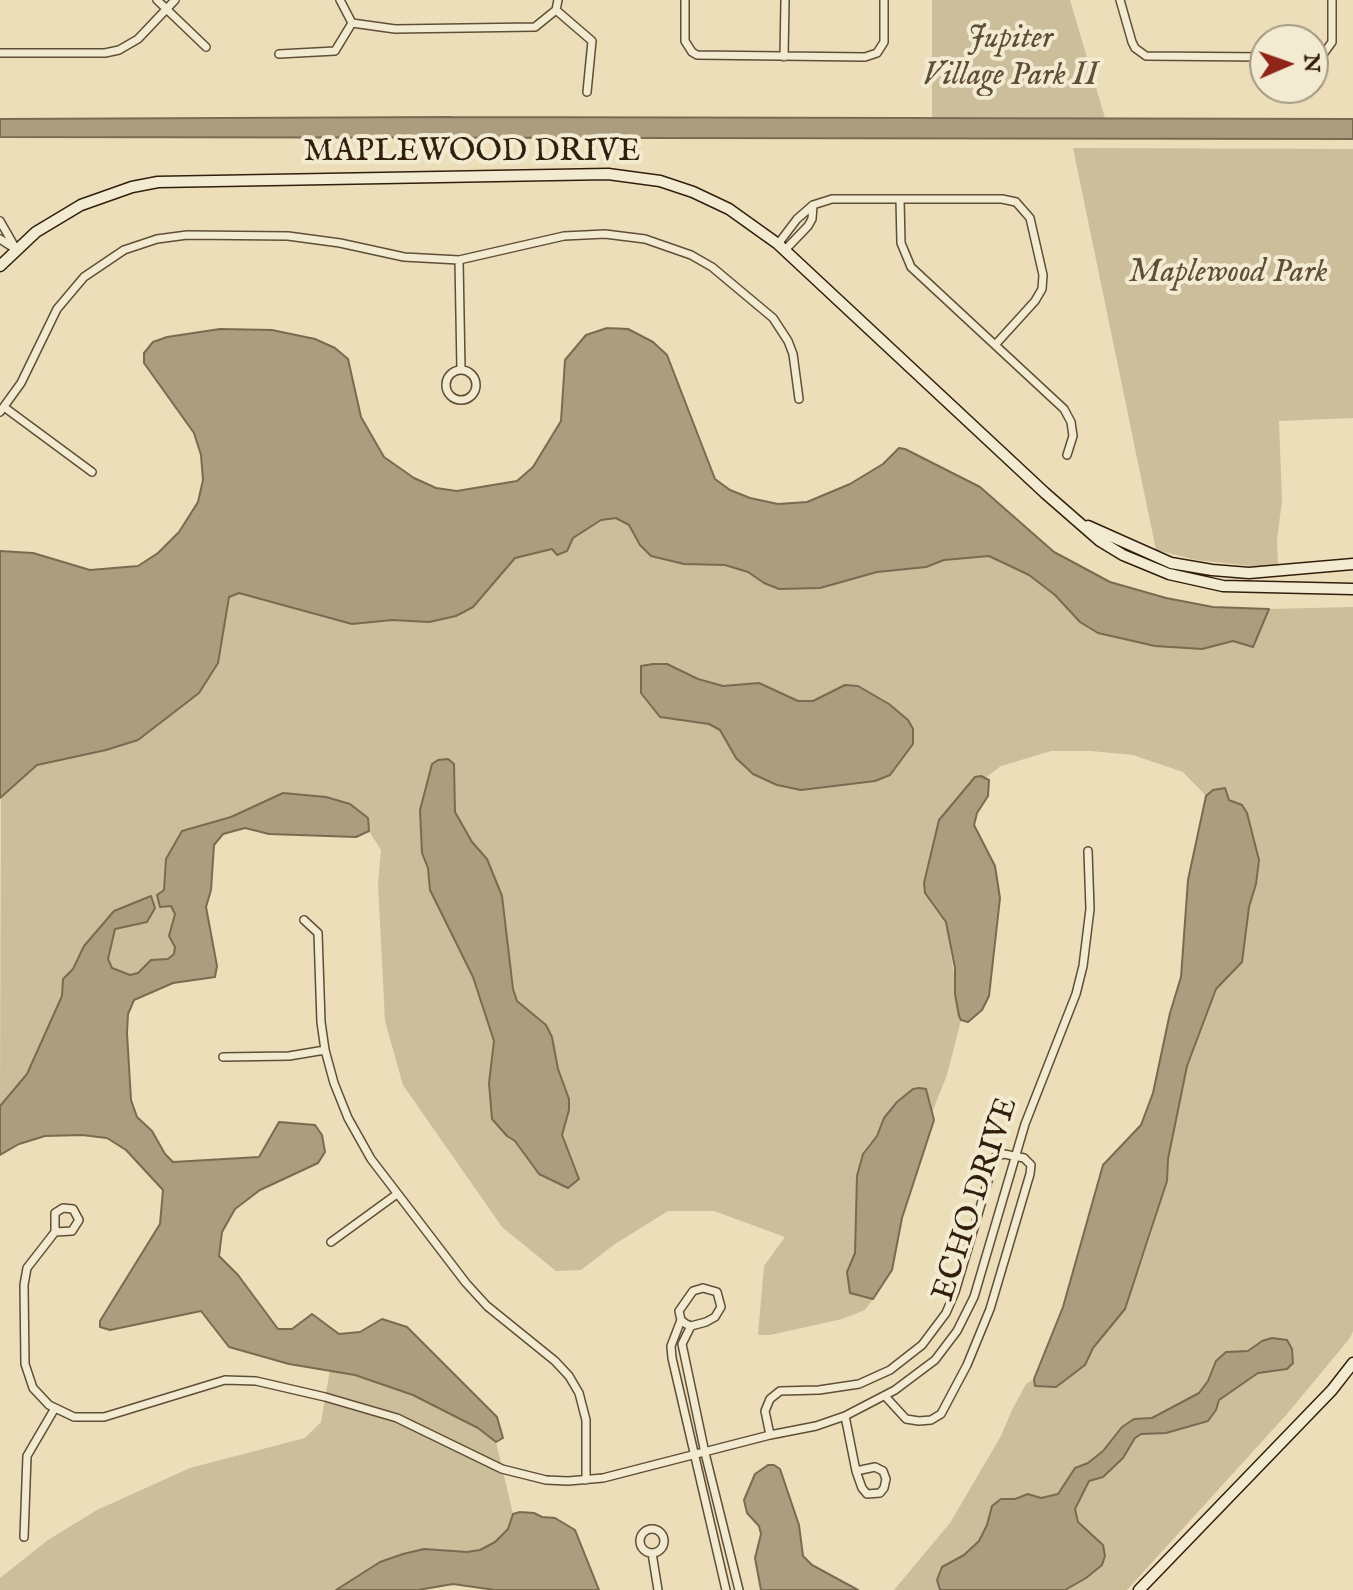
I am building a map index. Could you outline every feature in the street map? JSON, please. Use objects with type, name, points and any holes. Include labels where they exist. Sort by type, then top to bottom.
[{"type":"street","points":[[157,0],[206,47]]},
{"type":"street","points":[[0,53],[105,53],[119,50],[138,39],[175,0]]},
{"type":"street","points":[[340,0],[352,23]]},
{"type":"street","points":[[352,23],[395,29],[535,27],[556,10],[558,0]]},
{"type":"street","points":[[685,0],[685,41],[697,55],[784,57],[865,57],[877,53],[884,42],[884,0]]},
{"type":"street","points":[[784,57],[785,0]]},
{"type":"street","points":[[1120,0],[1132,42],[1146,56],[1249,57]]},
{"type":"street","points":[[1329,46],[1332,42],[1332,0]]},
{"type":"street","points":[[556,10],[592,41],[587,92]]},
{"type":"street","points":[[279,54],[335,51],[352,23]]},
{"type":"street","name":"MAPLEWOOD DRIVE","points":[[0,266],[36,232],[81,205],[132,187],[158,182],[608,174],[660,181],[729,209],[782,247],[1045,493],[1100,541],[1123,555],[1169,574],[1223,586],[1353,589]]},
{"type":"street","points":[[782,247],[797,219],[813,205],[832,199],[1002,199],[1016,202],[1027,212],[1043,275],[1042,289],[995,345]]},
{"type":"street","points":[[900,199],[901,243],[911,267],[1068,415],[1073,436],[1067,455]]},
{"type":"street","points":[[782,247],[808,226],[813,205]]},
{"type":"street","points":[[0,221],[16,249]]},
{"type":"street","points":[[92,472],[2,410],[33,359],[57,309],[69,292],[94,268],[143,242],[187,235],[288,236],[328,240],[404,257],[459,260],[548,239],[589,234],[645,239],[680,250],[730,280],[773,318],[793,354],[799,399]]},
{"type":"street","points":[[0,239],[16,249]]},
{"type":"street","points":[[459,260],[461,370]]},
{"type":"street","points":[[461,370],[473,376],[476,385],[473,394],[460,400],[450,396],[446,382],[451,373],[461,370]]},
{"type":"street","name":"MAPLEWOOD DRIVE","points":[[1082,523],[1171,563],[1212,570],[1249,573],[1353,564]]},
{"type":"street","name":"ECHO DRIVE","points":[[55,1408],[74,1417],[104,1417],[225,1380],[256,1381],[397,1418],[523,1476],[546,1480],[586,1480],[816,1426],[885,1396],[935,1360],[964,1319],[980,1279],[1038,1089],[1067,1021],[1083,966],[1090,909],[1088,851]]},
{"type":"street","points":[[304,920],[318,933],[325,1050],[348,1118],[371,1159],[466,1283],[487,1306],[569,1376],[579,1393],[586,1420],[586,1480]]},
{"type":"street","points":[[223,1057],[289,1056],[325,1050]]},
{"type":"street","points":[[770,1435],[765,1411],[770,1399],[780,1391],[819,1390],[859,1384],[890,1370],[922,1345],[946,1313],[955,1292],[995,1157],[999,1154],[1016,1156],[1028,1161],[1030,1174],[1001,1278],[972,1354],[941,1414],[931,1420],[906,1419],[885,1396]]},
{"type":"street","points":[[331,1242],[397,1194]]},
{"type":"street","points":[[24,1537],[27,1456],[55,1408],[33,1388],[25,1364],[24,1285],[27,1268],[55,1232]]},
{"type":"street","points":[[726,1590],[671,1346],[681,1320],[679,1311],[693,1291],[703,1288],[717,1292],[721,1307],[715,1317],[691,1326],[682,1344],[739,1590]]},
{"type":"street","points":[[681,1320],[691,1326]]},
{"type":"street","points":[[1139,1590],[1332,1390],[1353,1363]]},
{"type":"street","points":[[845,1416],[856,1471],[862,1488],[867,1494],[880,1493],[884,1488],[886,1479],[883,1471],[875,1467],[856,1471]]},
{"type":"street","points":[[652,1553],[658,1590]]},
{"type":"green space","name":"Jupiter Village Park II","points":[[932,0],[1070,0],[1105,118],[932,117]]},
{"type":"green space","name":"Maplewood Park","points":[[1073,148],[1353,149],[1353,418],[1279,421],[1282,501],[1277,539],[1278,566],[1196,560],[1156,550]]},
{"type":"green space","points":[[616,518],[629,525],[640,545],[673,561],[725,565],[748,572],[764,583],[820,588],[877,572],[926,567],[944,560],[989,556],[1029,575],[1055,595],[1080,622],[1208,648],[1233,641],[1252,647],[1269,609],[1353,607],[1353,1331],[1287,1414],[1127,1590],[894,1590],[950,1523],[1001,1436],[1026,1384],[1034,1379],[1034,1383],[1071,1374],[1085,1365],[1093,1348],[1125,1309],[1167,1181],[1168,1159],[1187,1066],[1216,989],[1242,962],[1259,860],[1242,805],[1213,790],[1206,796],[1183,772],[1133,755],[1051,751],[1001,766],[985,778],[975,777],[939,820],[924,883],[927,897],[946,922],[961,1020],[947,1075],[931,1115],[931,1103],[913,1089],[884,1118],[877,1136],[865,1149],[857,1176],[855,1253],[847,1272],[850,1293],[873,1299],[865,1310],[842,1319],[758,1335],[764,1266],[785,1237],[714,1211],[668,1211],[615,1244],[581,1270],[556,1271],[502,1227],[403,1085],[385,1021],[378,883],[381,850],[369,831],[368,818],[350,804],[326,797],[283,793],[231,817],[200,825],[166,859],[164,890],[157,895],[172,906],[175,914],[169,936],[175,947],[174,954],[168,959],[151,960],[138,973],[130,975],[111,968],[108,958],[115,929],[147,922],[155,908],[150,896],[114,911],[84,946],[73,969],[63,979],[62,996],[27,1074],[0,1106],[1,796],[37,765],[138,740],[199,693],[218,663],[228,597],[239,593],[352,624],[392,620],[429,622],[515,558],[552,549],[558,554],[567,551],[573,538],[601,520]]},
{"type":"green space","points":[[330,1370],[355,1375],[413,1395],[478,1428],[496,1442],[513,1514],[508,1529],[495,1542],[480,1550],[403,1554],[380,1562],[336,1590],[0,1590],[0,1578],[48,1540],[97,1510],[190,1468],[305,1438],[321,1422]]},
{"type":"shaded area","points":[[0,119],[1353,119],[1353,139],[0,137]]},
{"type":"shaded area","points":[[607,328],[628,329],[653,342],[667,355],[715,479],[730,490],[778,504],[807,502],[850,484],[883,464],[899,448],[905,449],[980,487],[1054,552],[1110,582],[1213,607],[1269,609],[1253,647],[1233,641],[1202,649],[1155,646],[1098,633],[1080,622],[1055,595],[1029,575],[989,556],[944,560],[926,567],[877,572],[820,588],[779,589],[748,572],[725,565],[684,564],[651,556],[640,545],[629,525],[616,518],[601,520],[573,538],[567,551],[557,555],[552,549],[515,558],[473,607],[456,616],[429,622],[392,620],[352,624],[239,593],[229,597],[218,663],[199,693],[138,740],[37,765],[0,798],[0,551],[33,553],[90,570],[138,566],[158,553],[179,532],[198,502],[203,480],[201,455],[194,433],[144,363],[144,353],[153,342],[220,329],[272,330],[315,339],[335,348],[348,359],[361,417],[384,457],[414,478],[436,488],[457,491],[517,481],[533,467],[561,421],[565,360],[586,335]]},
{"type":"shaded area","points":[[667,664],[698,679],[723,686],[759,683],[798,701],[813,701],[845,685],[858,686],[889,704],[908,720],[913,729],[913,744],[890,775],[875,781],[801,790],[777,785],[753,774],[736,758],[720,730],[709,724],[660,717],[641,693],[641,666]]},
{"type":"shaded area","points":[[448,759],[454,764],[455,812],[472,842],[487,859],[502,896],[517,1001],[546,1025],[552,1037],[558,1069],[569,1099],[562,1135],[579,1179],[568,1188],[539,1174],[515,1141],[492,1119],[489,1083],[494,1041],[473,977],[430,890],[428,868],[422,853],[420,810],[432,764]]},
{"type":"shaded area","points":[[975,777],[989,780],[988,796],[977,813],[974,825],[995,866],[1000,898],[989,996],[982,1010],[968,1022],[959,1016],[955,968],[946,922],[925,893],[924,883],[939,820]]},
{"type":"shaded area","points":[[1225,788],[1229,800],[1242,805],[1247,813],[1259,860],[1242,962],[1216,989],[1187,1066],[1168,1159],[1167,1181],[1125,1309],[1093,1348],[1085,1365],[1056,1387],[1035,1386],[1034,1379],[1063,1307],[1103,1165],[1141,1125],[1153,1093],[1181,977],[1188,880],[1206,796],[1213,790]]},
{"type":"shaded area","points":[[283,793],[326,797],[350,804],[368,818],[369,831],[356,837],[269,834],[245,828],[223,834],[214,845],[211,890],[206,907],[217,966],[215,977],[173,983],[134,1000],[128,1014],[127,1033],[131,1100],[137,1117],[152,1131],[173,1162],[259,1157],[279,1122],[315,1125],[322,1135],[325,1152],[318,1163],[260,1190],[235,1209],[222,1232],[219,1256],[238,1275],[278,1329],[292,1329],[312,1314],[339,1334],[360,1332],[382,1319],[407,1327],[497,1417],[503,1438],[496,1442],[478,1428],[413,1395],[355,1375],[289,1364],[229,1347],[201,1311],[110,1330],[100,1327],[100,1321],[160,1224],[163,1190],[126,1150],[107,1138],[45,1136],[19,1144],[0,1155],[0,1106],[27,1074],[62,996],[63,979],[73,969],[84,946],[114,911],[151,896],[155,908],[147,922],[115,929],[108,959],[112,968],[130,975],[138,973],[151,960],[168,959],[174,954],[175,947],[169,936],[175,914],[171,906],[160,907],[157,895],[164,890],[166,859],[182,831],[231,817]]},
{"type":"shaded area","points":[[919,1088],[926,1089],[934,1120],[902,1218],[892,1270],[873,1299],[850,1293],[847,1272],[855,1253],[857,1176],[863,1154],[897,1102]]},
{"type":"shaded area","points":[[1272,1338],[1287,1340],[1292,1349],[1293,1363],[1287,1369],[1258,1373],[1219,1400],[1208,1421],[1166,1433],[1141,1434],[1123,1458],[1103,1477],[1089,1481],[1075,1509],[1078,1522],[1103,1545],[1105,1556],[1102,1565],[1086,1578],[1065,1590],[940,1590],[937,1580],[942,1567],[964,1555],[979,1541],[992,1506],[1001,1499],[1015,1499],[1028,1494],[1041,1498],[1058,1494],[1075,1468],[1088,1463],[1103,1451],[1122,1427],[1134,1419],[1152,1418],[1199,1393],[1216,1361],[1226,1352],[1248,1351]]},
{"type":"shaded area","points":[[768,1465],[780,1469],[799,1525],[803,1556],[812,1565],[858,1590],[761,1590],[755,1558],[761,1534],[759,1526],[747,1513],[744,1500],[755,1474]]},
{"type":"shaded area","points":[[520,1512],[555,1518],[575,1530],[599,1590],[495,1590],[453,1584],[418,1590],[336,1590],[380,1562],[403,1554],[424,1549],[480,1550],[495,1542],[508,1529],[513,1514]]}]
